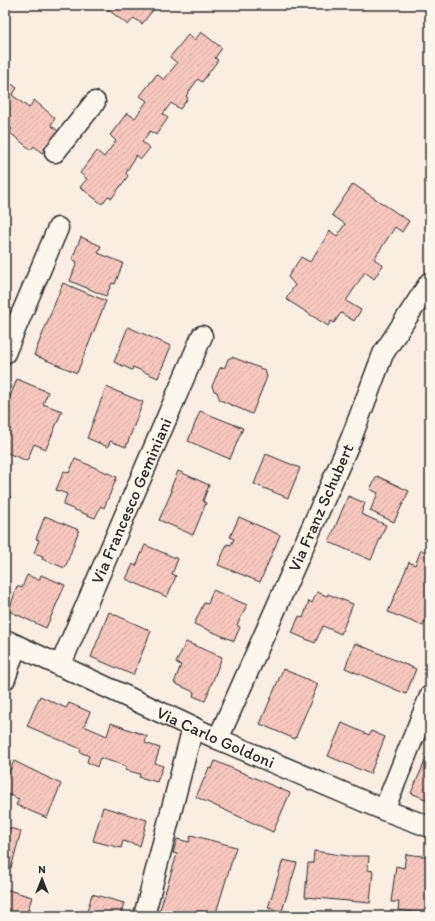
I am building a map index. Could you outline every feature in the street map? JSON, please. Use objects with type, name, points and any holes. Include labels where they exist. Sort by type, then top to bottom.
[{"type":"street","points":[[55,152],[95,102]]},
{"type":"street","points":[[5,353],[58,228]]},
{"type":"street","name":"Via Franz Schubert","points":[[218,739],[351,439],[383,354],[430,282]]},
{"type":"street","name":"Via Francesco Geminiani","points":[[60,666],[202,336]]},
{"type":"street","points":[[5,679],[11,642]]},
{"type":"street","name":"Via Carlo Goldoni","points":[[11,642],[218,739],[384,810],[430,827]]},
{"type":"street","points":[[384,810],[430,696]]},
{"type":"street","points":[[144,916],[193,727]]},
{"type":"building","points":[[108,5],[157,5],[142,24],[134,18],[128,25],[106,8]]},
{"type":"building","points":[[201,32],[222,48],[215,58],[218,60],[202,82],[198,79],[186,96],[188,98],[180,109],[171,103],[163,114],[168,118],[156,135],[150,131],[142,142],[150,148],[141,159],[136,155],[126,173],[128,176],[112,198],[108,196],[102,204],[80,187],[87,179],[80,173],[97,151],[104,157],[116,141],[110,135],[127,113],[135,118],[147,101],[140,96],[157,74],[164,80],[177,63],[170,57],[188,35],[195,40]]},
{"type":"building","points":[[5,79],[17,88],[12,95],[29,108],[34,100],[55,118],[51,125],[58,131],[42,153],[34,146],[31,150],[9,132],[12,129],[5,124]]},
{"type":"building","points":[[353,184],[409,221],[402,232],[395,227],[374,259],[383,265],[374,279],[365,272],[346,301],[361,310],[354,321],[341,313],[334,323],[331,321],[328,326],[286,299],[295,285],[288,277],[301,257],[310,262],[330,231],[337,236],[345,224],[332,215]]},
{"type":"building","points":[[81,237],[101,246],[98,253],[123,263],[115,284],[112,283],[106,296],[70,281],[77,262],[72,259]]},
{"type":"building","points":[[63,283],[106,301],[77,373],[34,355]]},
{"type":"building","points":[[128,327],[171,346],[158,378],[133,367],[132,370],[114,362]]},
{"type":"building","points":[[232,357],[265,370],[267,377],[252,414],[220,400],[217,392],[214,391],[212,386],[220,368],[225,367],[228,359]]},
{"type":"building","points":[[17,379],[48,392],[43,404],[62,411],[46,449],[34,444],[27,461],[5,452],[5,409]]},
{"type":"building","points":[[106,387],[143,402],[126,447],[110,441],[108,447],[87,438]]},
{"type":"building","points":[[200,411],[243,428],[230,459],[188,441]]},
{"type":"building","points":[[266,454],[300,468],[288,498],[254,484]]},
{"type":"building","points":[[75,459],[117,477],[104,508],[101,506],[95,518],[63,505],[67,494],[56,490],[64,471],[69,473]]},
{"type":"building","points":[[178,471],[209,485],[203,501],[206,503],[193,535],[159,520],[172,491],[170,490]]},
{"type":"building","points":[[377,476],[409,491],[394,522],[370,511],[378,493],[370,489]]},
{"type":"building","points":[[5,495],[11,497],[5,509]]},
{"type":"building","points":[[348,496],[365,503],[361,514],[386,525],[371,560],[329,542]]},
{"type":"building","points":[[45,516],[79,530],[65,568],[42,559],[43,556],[34,553],[39,540],[36,539]]},
{"type":"building","points":[[239,517],[280,535],[260,582],[218,565],[227,544],[231,545],[234,539],[230,537]]},
{"type":"building","points":[[145,545],[178,559],[172,574],[176,576],[167,597],[126,579],[133,564],[136,566]]},
{"type":"building","points":[[421,550],[430,554],[430,609],[423,626],[388,612],[409,562],[415,565]]},
{"type":"building","points":[[27,575],[39,580],[41,575],[65,585],[46,628],[9,611],[17,586],[22,588]]},
{"type":"building","points":[[213,590],[247,605],[237,625],[240,627],[234,641],[194,624],[204,603],[208,604]]},
{"type":"building","points":[[317,592],[327,596],[328,594],[353,604],[341,634],[323,626],[315,643],[292,633],[299,616],[303,618],[309,601],[312,603]]},
{"type":"building","points":[[109,612],[151,631],[133,675],[91,657]]},
{"type":"building","points":[[186,642],[222,657],[205,701],[193,696],[194,692],[174,683],[181,665],[176,663]]},
{"type":"building","points":[[355,643],[416,669],[406,694],[345,668]]},
{"type":"building","points":[[283,669],[318,684],[295,739],[260,724]]},
{"type":"building","points":[[40,696],[66,708],[69,703],[90,712],[84,726],[107,736],[111,723],[147,736],[145,743],[160,748],[155,763],[163,766],[157,782],[139,777],[140,774],[125,770],[126,766],[100,758],[97,767],[87,762],[89,756],[80,752],[81,749],[27,726]]},
{"type":"building","points":[[342,723],[369,735],[371,731],[385,737],[370,774],[328,756]]},
{"type":"building","points":[[430,750],[430,801],[411,793]]},
{"type":"building","points":[[14,761],[61,784],[47,818],[16,805],[19,799],[5,793],[5,782]]},
{"type":"building","points":[[215,761],[290,793],[273,832],[196,797],[209,768],[212,769]]},
{"type":"building","points":[[103,807],[147,820],[140,846],[123,841],[121,848],[93,841]]},
{"type":"building","points":[[5,827],[21,831],[11,868],[5,866]]},
{"type":"building","points":[[191,835],[236,847],[215,916],[158,916],[177,854],[173,853],[177,839],[189,842]]},
{"type":"building","points":[[314,851],[348,856],[369,856],[368,870],[373,871],[370,903],[305,897],[308,863],[313,863]]},
{"type":"building","points":[[406,854],[430,857],[430,914],[398,910],[399,902],[391,902],[396,866],[404,868]]},
{"type":"building","points":[[283,860],[297,863],[282,911],[268,908]]},
{"type":"building","points":[[5,889],[32,897],[28,910],[32,911],[31,916],[5,916]]},
{"type":"building","points":[[92,894],[124,903],[120,916],[86,916]]}]
